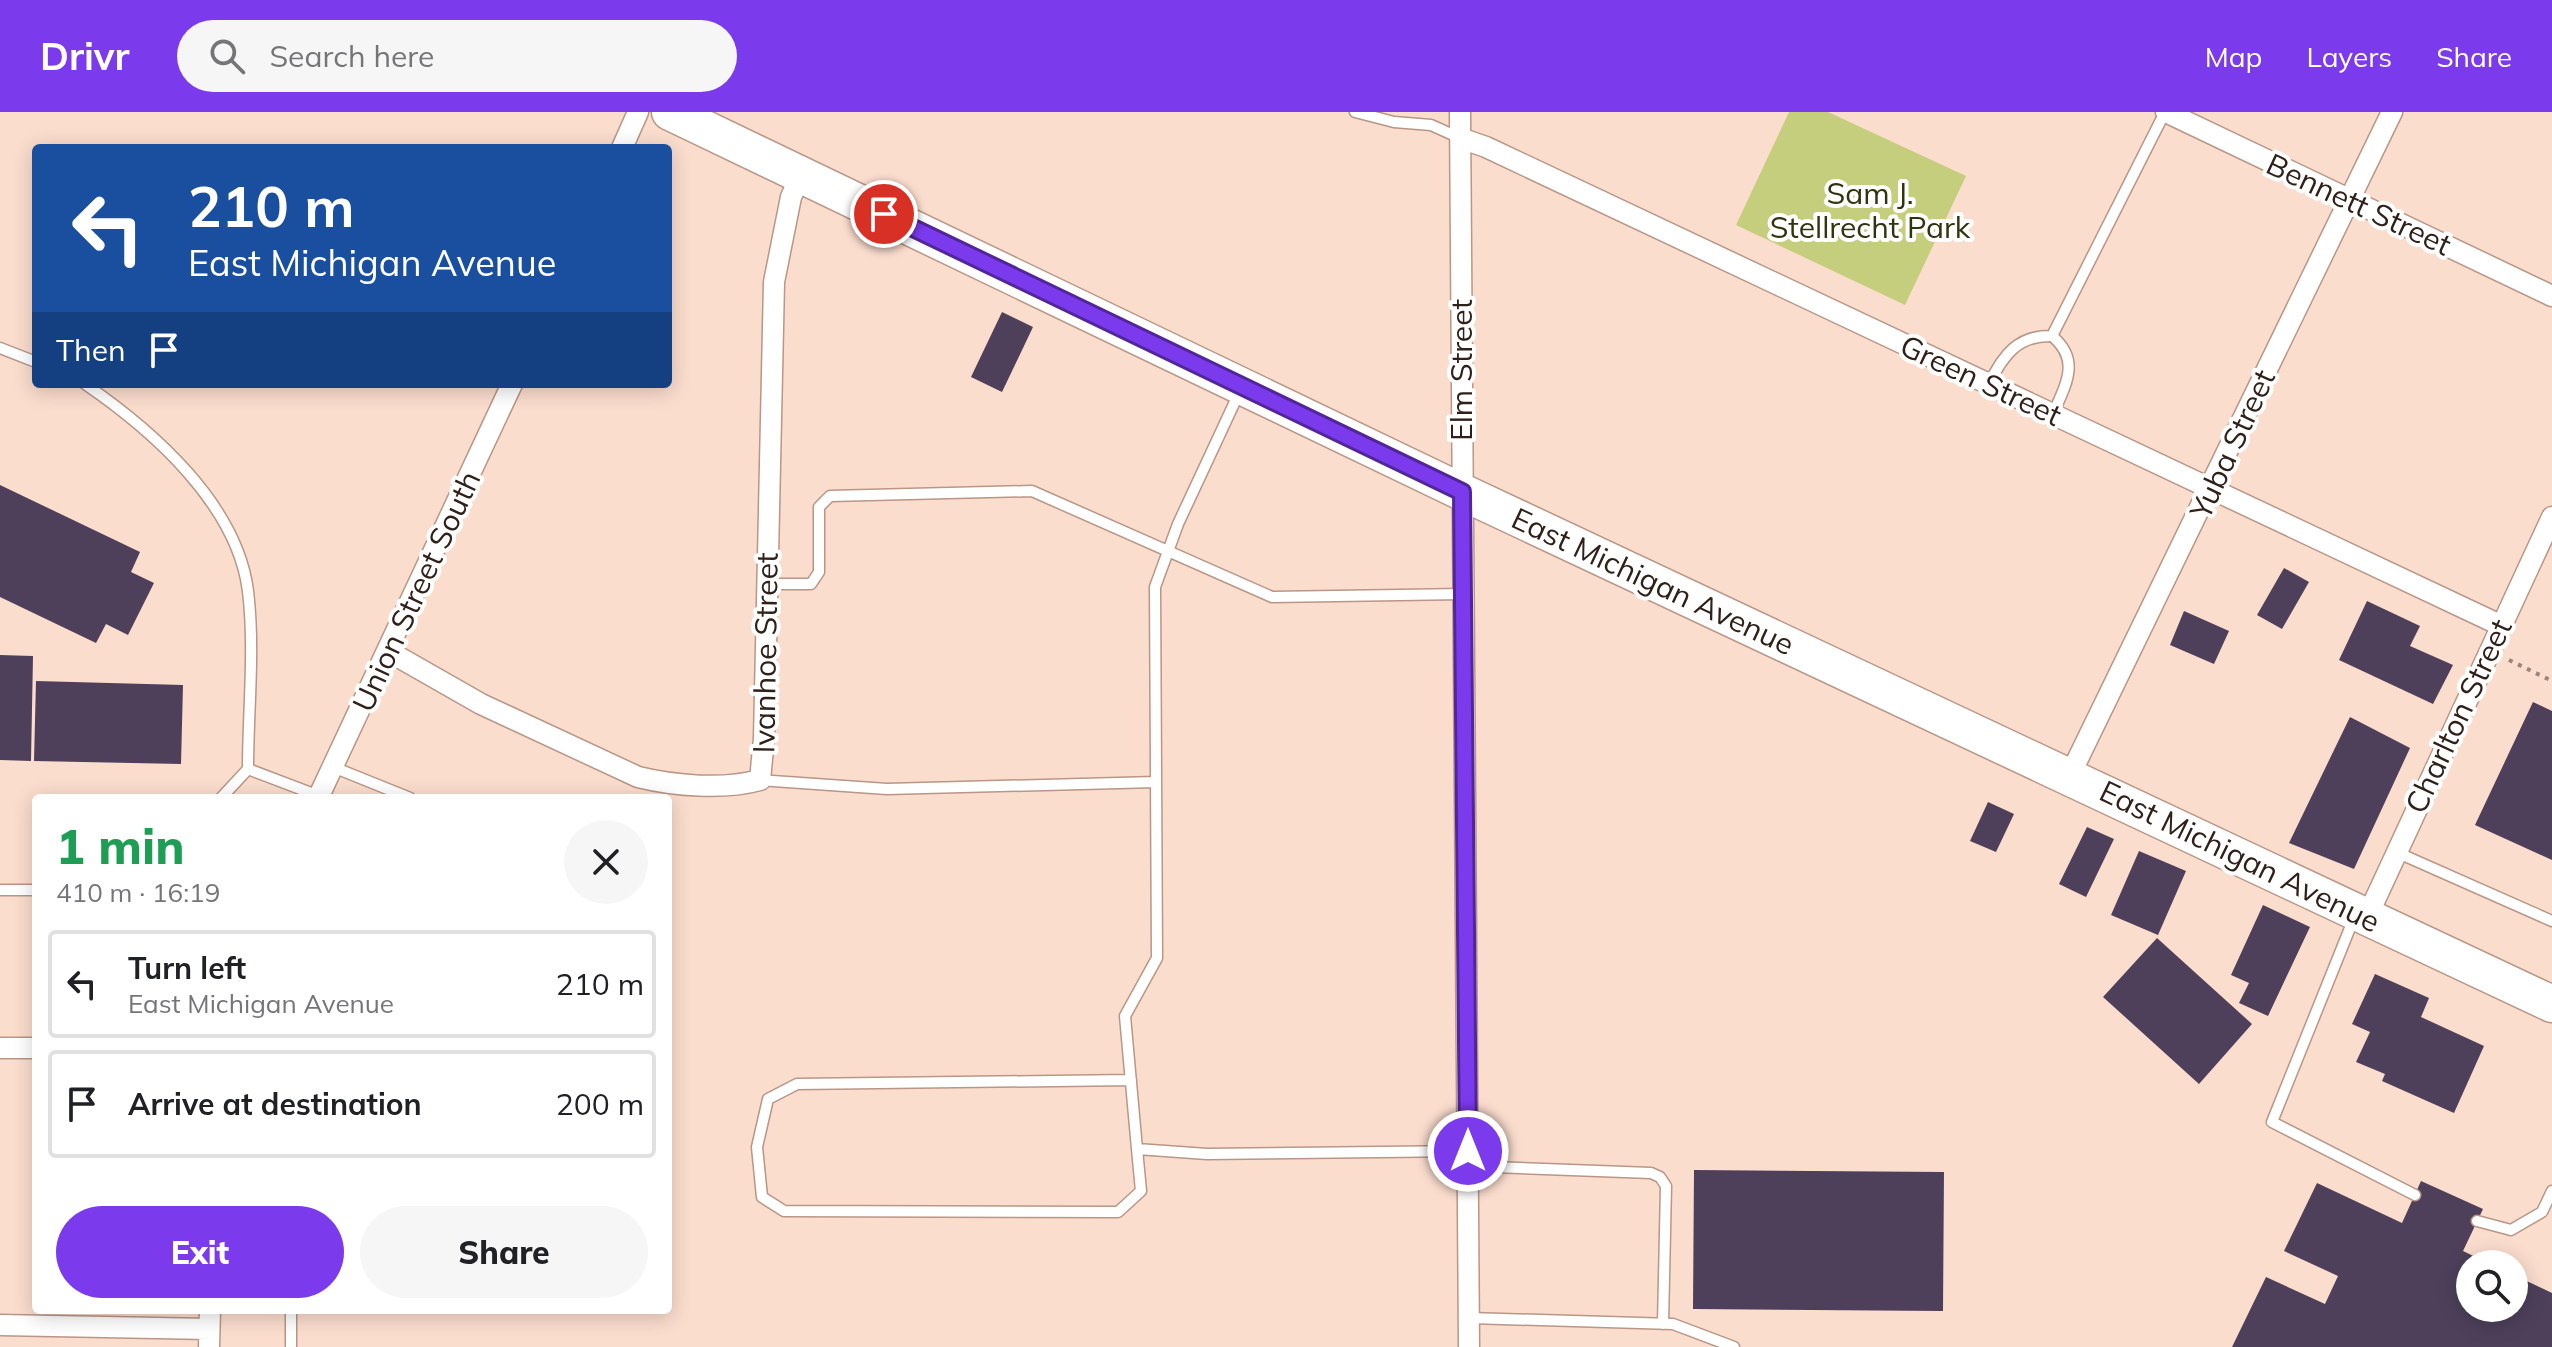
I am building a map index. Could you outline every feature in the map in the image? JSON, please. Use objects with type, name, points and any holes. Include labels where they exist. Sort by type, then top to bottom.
[{"type":"highway","name":"East Michigan Avenue","points":[[670,112],[1244,384],[1462,492],[2552,1004]]},
{"type":"street","points":[[624,144],[638,112]]},
{"type":"street","name":"Elm Street","points":[[1460,112],[1469,1347]]},
{"type":"street","name":"Bennett Street","points":[[2166,112],[2552,296]]},
{"type":"street","name":"Yuba Street","points":[[2070,775],[2212,487],[2347,198],[2392,112]]},
{"type":"street","name":"Green Street","points":[[1460,138],[1486,147],[2500,625]]},
{"type":"street","name":"Ivanhoe Street","points":[[388,651],[481,704],[638,777],[660,782],[739,785],[760,780],[774,282],[791,197],[801,174]]},
{"type":"street","name":"Union Street South","points":[[320,794],[510,388]]},
{"type":"street","name":"Charlton Street","points":[[2362,915],[2396,852],[2552,517]]},
{"type":"street","points":[[0,1048],[32,1048]]},
{"type":"street","points":[[0,1325],[210,1329]]},
{"type":"lane","points":[[1355,112],[1394,122],[1431,125],[1460,138]]},
{"type":"lane","points":[[2052,336],[2166,112]]},
{"type":"lane","points":[[1989,384],[1998,364],[2014,346],[2036,336],[2052,336],[2065,346],[2070,360],[2070,372],[2053,414]]},
{"type":"lane","points":[[0,348],[32,360]]},
{"type":"lane","points":[[1131,1080],[797,1084],[768,1099],[757,1147],[762,1197],[784,1211],[1118,1212],[1141,1191],[1137,1149],[1131,1080],[1125,1016],[1157,958],[1155,587],[1244,384]]},
{"type":"lane","points":[[90,388],[139,424],[170,453],[231,536],[242,566],[249,610],[248,769],[225,794]]},
{"type":"lane","points":[[766,584],[811,584],[819,572],[819,507],[830,496],[1032,491],[1272,597],[1463,594]]},
{"type":"lane","points":[[333,767],[400,794]]},
{"type":"lane","points":[[248,769],[311,794]]},
{"type":"lane","points":[[760,780],[887,789],[1156,782]]},
{"type":"lane","points":[[2396,852],[2552,921]]},
{"type":"lane","points":[[0,890],[32,890]]},
{"type":"lane","points":[[2362,915],[2272,1122],[2415,1195]]},
{"type":"lane","points":[[1137,1149],[1207,1154],[1468,1158],[1651,1173],[1660,1177],[1666,1186],[1663,1324]]},
{"type":"lane","points":[[2477,1221],[2511,1230],[2542,1212],[2552,1191]]},
{"type":"lane","points":[[291,1314],[291,1347]]},
{"type":"lane","points":[[1469,1318],[1673,1324],[1734,1347]]},
{"type":"path","points":[[2509,660],[2552,681]]},
{"type":"green space","name":"Sam J. Stellrecht Park","points":[[1789,112],[1828,112],[1966,176],[1905,305],[1736,225]]},
{"type":"building","points":[[1002,312],[1033,327],[1002,392],[971,377]]},
{"type":"building","points":[[0,485],[140,552],[131,572],[154,583],[128,635],[106,624],[96,643],[0,597]]},
{"type":"building","points":[[2284,568],[2309,582],[2282,629],[2257,615]]},
{"type":"building","points":[[2367,601],[2420,626],[2410,646],[2453,665],[2433,704],[2339,660]]},
{"type":"building","points":[[2184,611],[2229,631],[2214,664],[2170,645]]},
{"type":"building","points":[[0,655],[33,656],[31,761],[0,760]]},
{"type":"building","points":[[36,681],[183,685],[181,764],[34,761]]},
{"type":"building","points":[[2533,702],[2552,711],[2552,860],[2475,825]]},
{"type":"building","points":[[2350,717],[2410,748],[2354,869],[2289,843]]},
{"type":"building","points":[[1988,802],[2014,814],[1996,852],[1970,841]]},
{"type":"building","points":[[2087,827],[2114,839],[2086,897],[2059,884]]},
{"type":"building","points":[[2139,851],[2186,871],[2158,935],[2111,915]]},
{"type":"building","points":[[2263,905],[2310,927],[2268,1016],[2239,1003],[2249,983],[2231,975]]},
{"type":"building","points":[[2157,938],[2252,1024],[2199,1084],[2103,997]]},
{"type":"building","points":[[2375,974],[2429,998],[2421,1017],[2484,1046],[2454,1113],[2382,1081],[2385,1074],[2356,1062],[2370,1032],[2352,1024]]},
{"type":"building","points":[[1694,1170],[1944,1172],[1943,1311],[1693,1309]]},
{"type":"building","points":[[2421,1181],[2483,1209],[2463,1250],[2456,1250],[2456,1322],[2528,1322],[2528,1282],[2552,1293],[2552,1347],[2232,1347],[2266,1277],[2325,1304],[2338,1276],[2284,1251],[2317,1183],[2402,1223]]},
{"type":"route","points":[[884,214],[1244,384],[1462,492],[1468,1151]]}]
